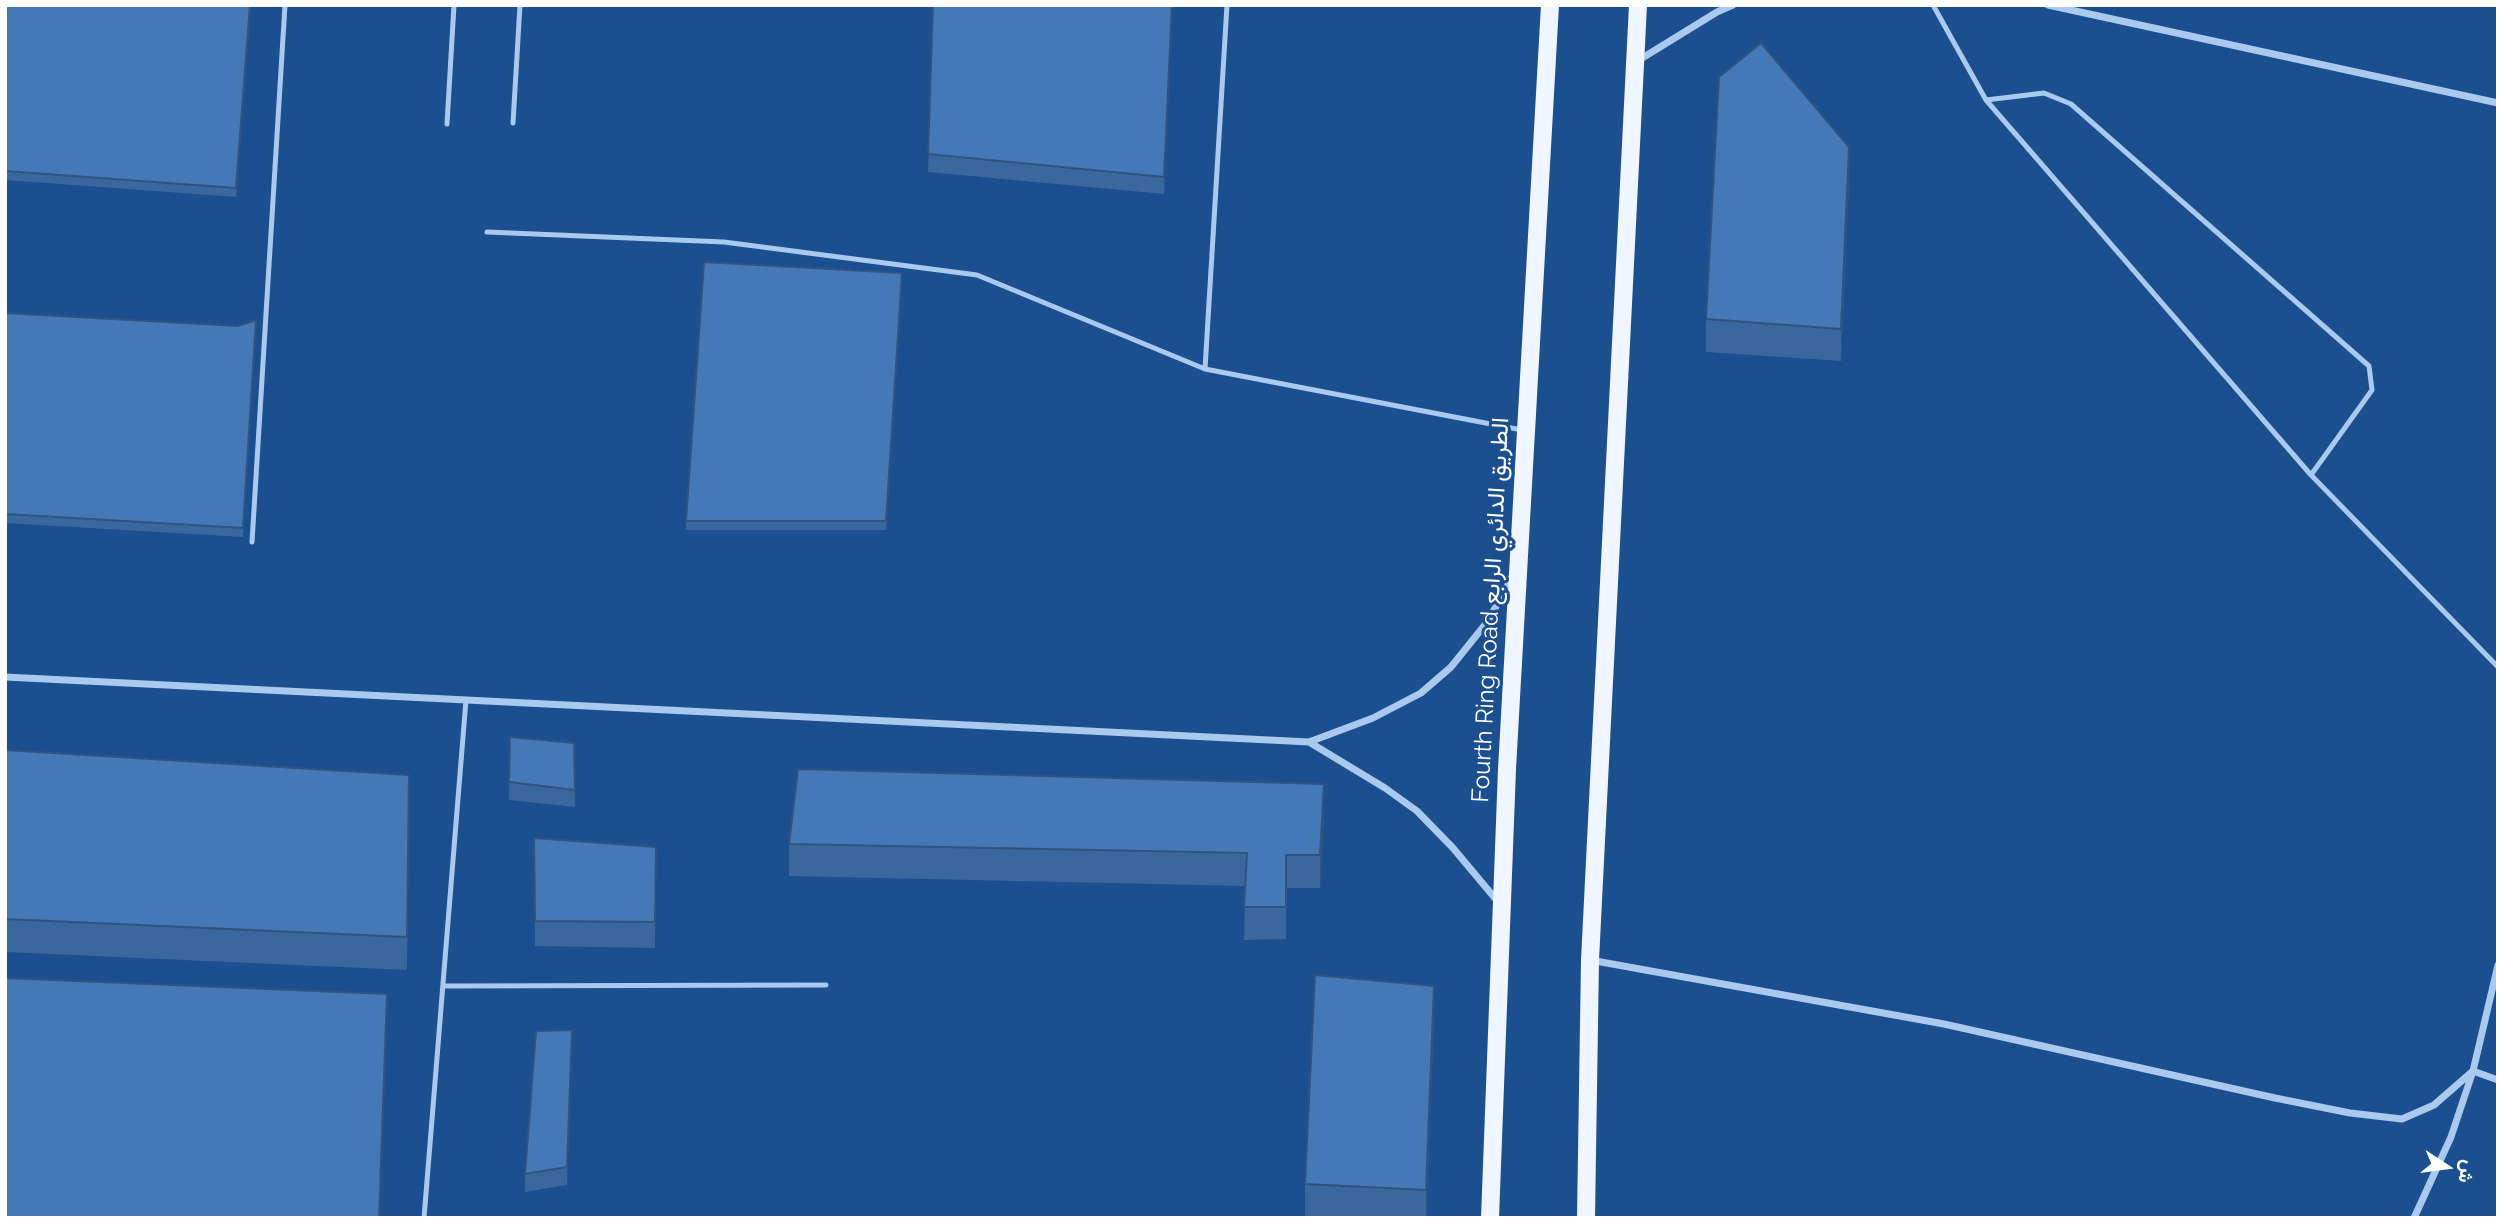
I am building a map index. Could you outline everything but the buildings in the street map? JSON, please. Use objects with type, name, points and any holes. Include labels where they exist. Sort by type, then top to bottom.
[{"type":"main road","name":"Fourth Ring Road الطريق الدائري الرابع","points":[[1490,1218],[1501,906],[1550,5]]},
{"type":"main road","points":[[1586,1218],[1590,960],[1638,5]]},
{"type":"street","points":[[1635,63],[1717,12],[1733,5]]},
{"type":"street","points":[[2048,5],[2498,103]]},
{"type":"street","points":[[5,677],[1309,742],[1373,718],[1421,693],[1451,667],[1488,621],[1518,565]]},
{"type":"street","points":[[1309,742],[1418,811],[1501,906]]},
{"type":"street","points":[[1590,960],[1944,1024],[2350,1113],[2402,1119],[2434,1105],[2473,1072]]},
{"type":"street","points":[[2414,1218],[2451,1137],[2473,1072],[2498,965]]},
{"type":"street","points":[[2473,1072],[2498,1080]]},
{"type":"lane","points":[[251,542],[285,5]]},
{"type":"lane","points":[[447,124],[454,5]]},
{"type":"lane","points":[[513,123],[520,5]]},
{"type":"lane","points":[[1205,369],[1227,5]]},
{"type":"lane","points":[[1933,5],[1986,100],[2311,475],[2498,667]]},
{"type":"lane","points":[[1986,100],[2044,93],[2071,104],[2369,366],[2372,390],[2311,475]]},
{"type":"lane","points":[[487,232],[724,242],[977,275],[1205,369],[1525,430]]},
{"type":"lane","points":[[424,1218],[466,700]]},
{"type":"lane","points":[[444,986],[826,985]]}]
